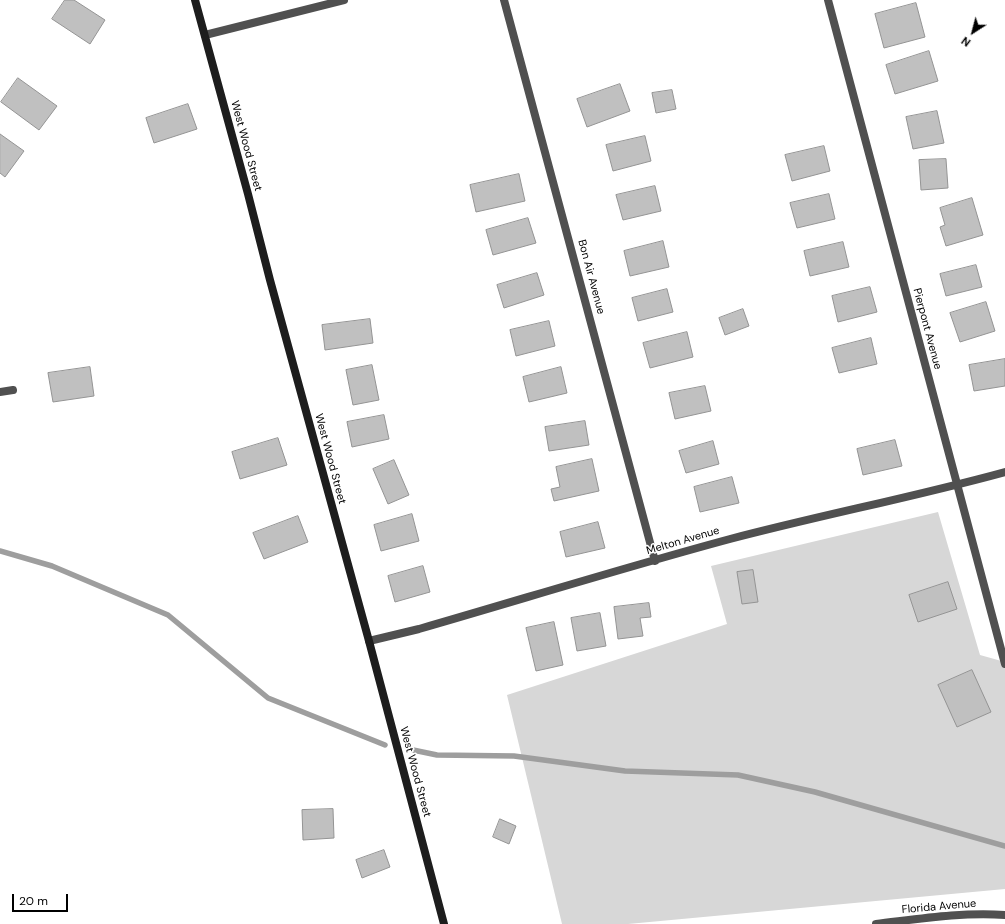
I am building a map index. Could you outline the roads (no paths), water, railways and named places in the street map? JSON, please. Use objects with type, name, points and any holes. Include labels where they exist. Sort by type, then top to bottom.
[{"type":"street","name":"West Wood Street","points":[[195,0],[369,641],[444,924]]},
{"type":"street","points":[[205,35],[344,0]]},
{"type":"street","name":"Bon Air Avenue","points":[[504,0],[655,561]]},
{"type":"street","name":"Pierpont Avenue","points":[[828,0],[1005,664]]},
{"type":"street","points":[[0,392],[13,390]]},
{"type":"street","name":"Melton Avenue","points":[[369,641],[419,629],[789,524],[957,485],[1005,472]]},
{"type":"street","name":"Florida Avenue","points":[[876,924],[954,914],[1005,915]]},
{"type":"waterway","points":[[0,551],[52,566],[168,615],[268,698],[385,745]]},
{"type":"waterway","points":[[413,750],[437,755],[514,756],[625,771],[738,775],[815,792],[1005,846]]}]
